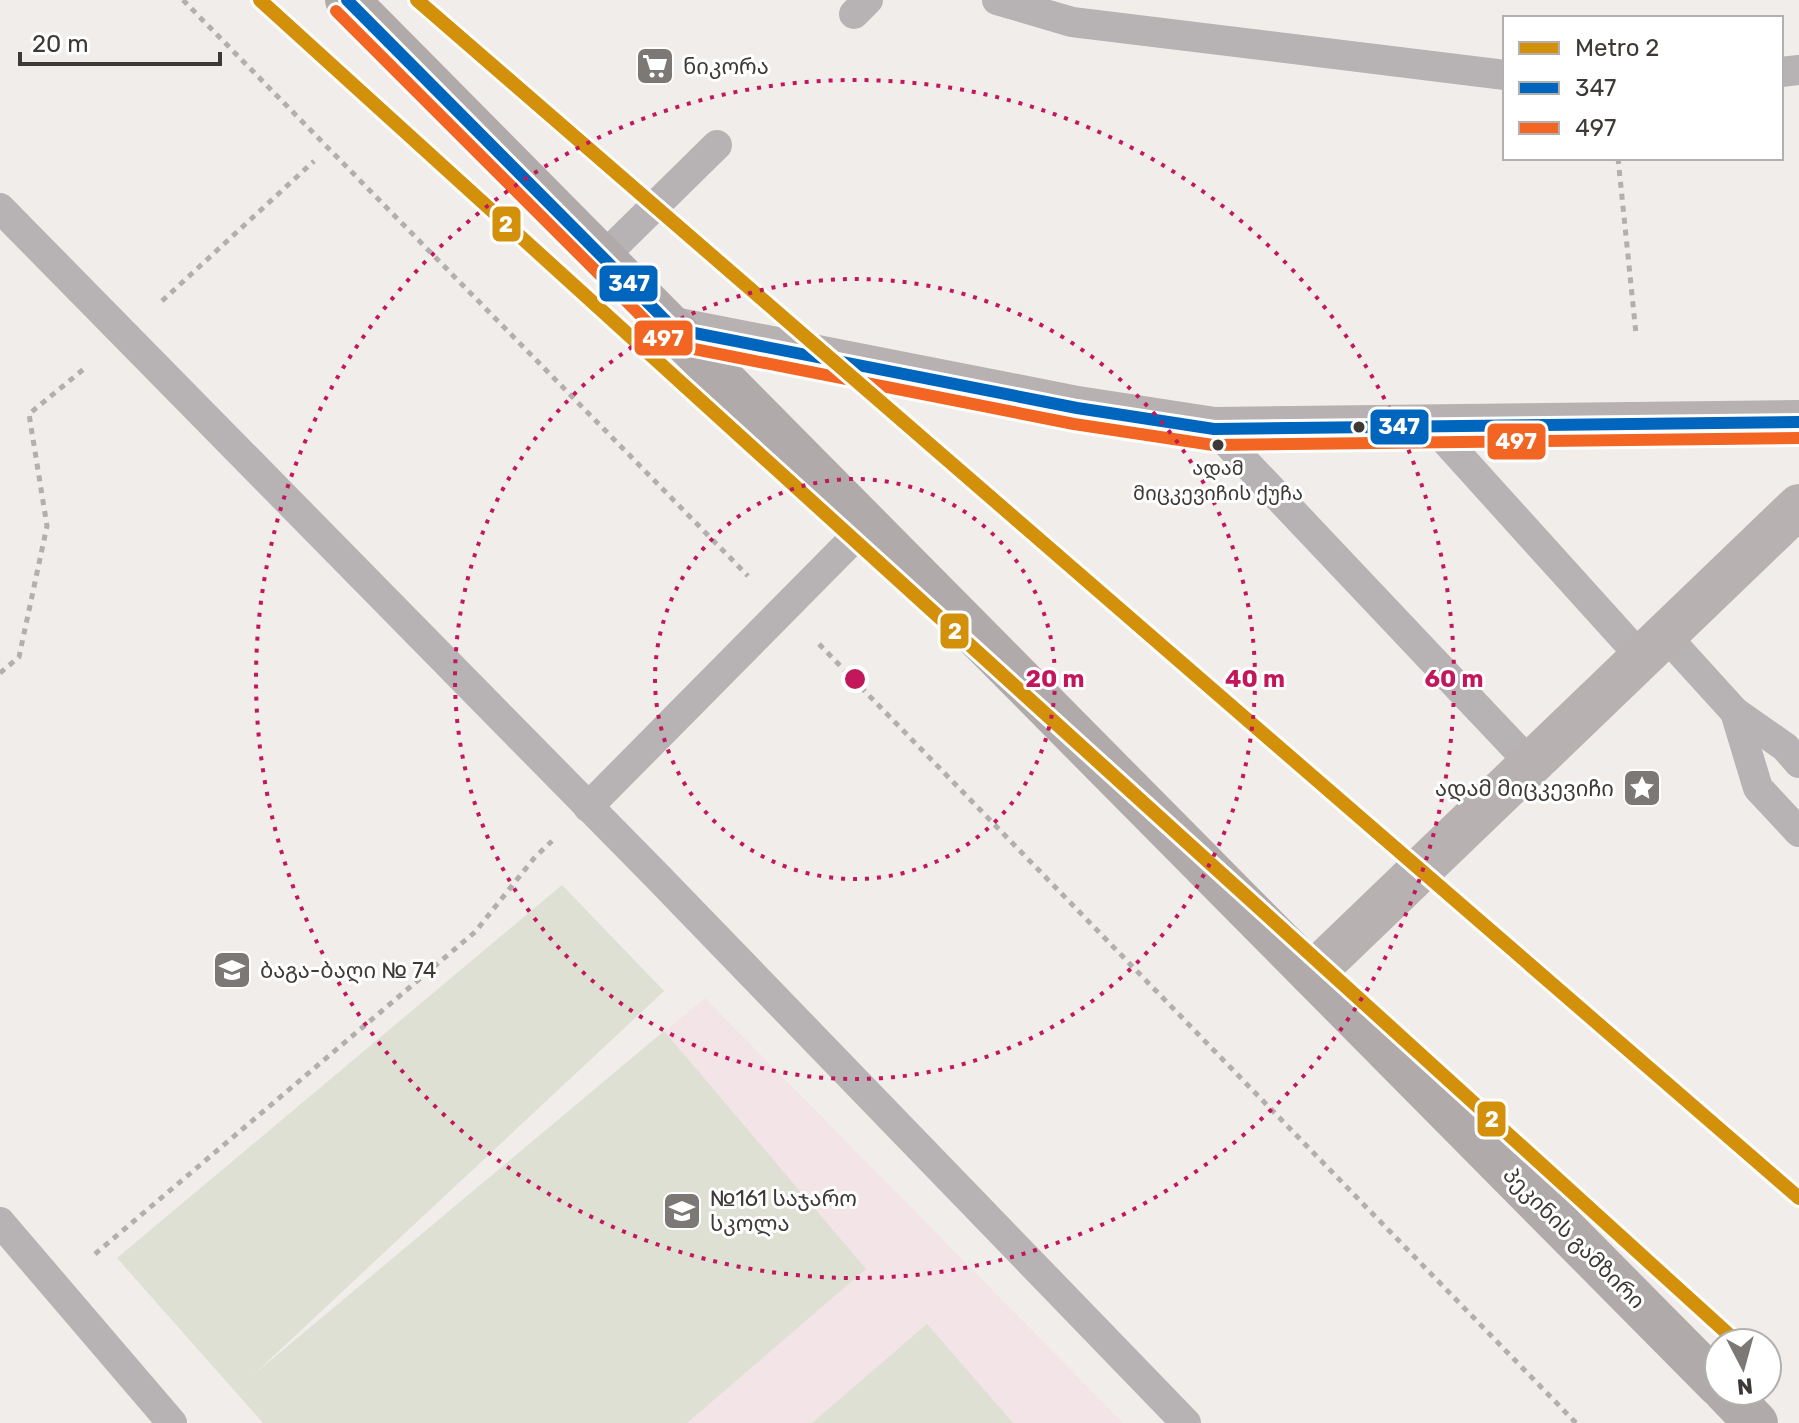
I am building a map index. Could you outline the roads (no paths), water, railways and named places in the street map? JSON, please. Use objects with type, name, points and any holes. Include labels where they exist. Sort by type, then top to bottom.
[{"type":"main road","name":"პეკინის გამზირი","points":[[347,0],[1703,1369]]},
{"type":"main road","points":[[674,329],[1077,408],[1214,429],[1799,422]]},
{"type":"main road","points":[[1312,974],[1799,506]]},
{"type":"main road","points":[[1740,1407],[1756,1423]]},
{"type":"lane","points":[[997,0],[1072,22],[1503,75]]},
{"type":"lane","points":[[1072,22],[1093,0]]},
{"type":"lane","points":[[602,258],[717,145]]},
{"type":"lane","points":[[0,208],[1186,1423]]},
{"type":"lane","points":[[1434,428],[1653,646],[1735,712],[1785,747],[1799,763]]},
{"type":"lane","points":[[1214,429],[1531,764]]},
{"type":"lane","points":[[588,807],[867,525]]},
{"type":"lane","points":[[1735,712],[1758,788],[1799,832]]},
{"type":"lane","points":[[0,1222],[172,1423]]},
{"type":"metro line","name":"2","points":[[260,0],[1720,1327]]},
{"type":"metro line","name":"2","points":[[417,0],[1799,1198]]},
{"type":"place","name":"ნიკორა","points":[[655,66]]},
{"type":"place","name":"ადამ მიცკევიჩის ქუჩა","points":[[1218,445]]},
{"type":"place","name":"ადამ მიცკევიჩი","points":[[1642,788]]},
{"type":"place","name":"ბაგა-ბაღი № 74","points":[[232,970]]},
{"type":"place","name":"№161 საჯარო სკოლა","points":[[682,1211]]}]
